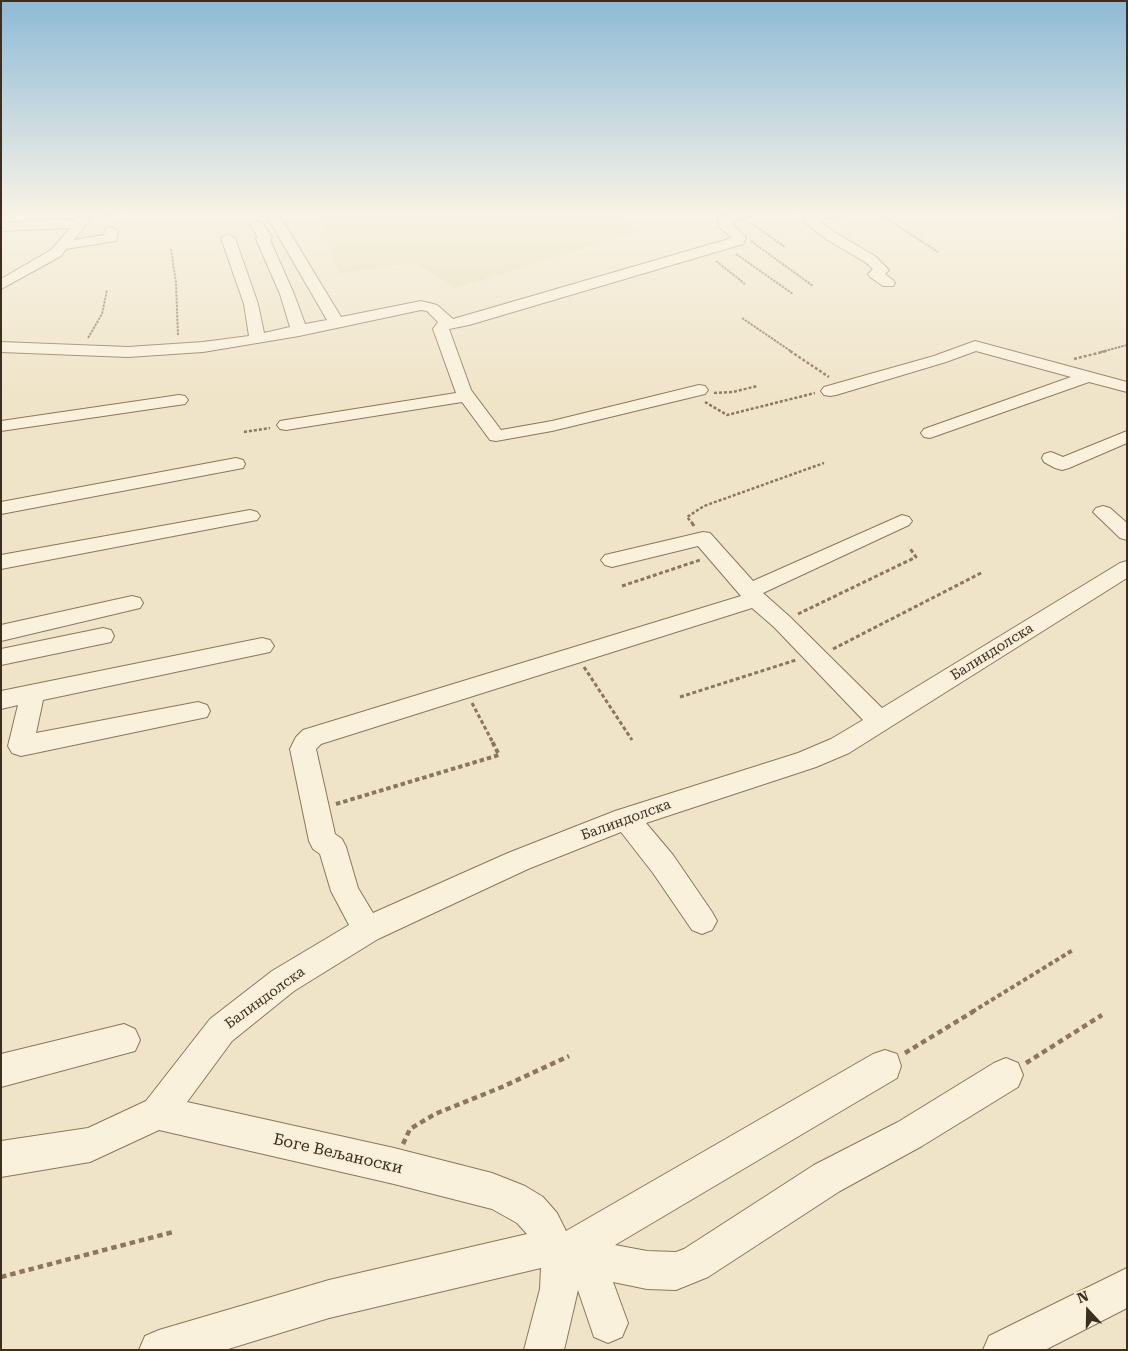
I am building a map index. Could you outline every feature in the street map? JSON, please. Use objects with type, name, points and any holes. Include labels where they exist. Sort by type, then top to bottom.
[{"type":"street","points":[[242,276],[252,304],[257,339]]},
{"type":"street","points":[[279,276],[287,294],[299,331]]},
{"type":"street","points":[[309,276],[337,323]]},
{"type":"street","points":[[1,346],[128,352],[174,349],[257,339],[421,305],[432,308],[446,322],[456,324],[490,316],[622,276]]},
{"type":"street","points":[[878,276],[888,284]]},
{"type":"street","points":[[6,282],[33,282]]},
{"type":"street","points":[[446,322],[442,329],[450,357],[466,396],[496,436],[552,426],[693,392]]},
{"type":"street","points":[[837,389],[940,359],[975,346],[1127,387]]},
{"type":"street","points":[[930,433],[1090,376]]},
{"type":"street","points":[[286,425],[466,396]]},
{"type":"street","points":[[1,426],[179,400]]},
{"type":"street","points":[[1051,458],[1062,464],[1127,436]]},
{"type":"street","points":[[1,508],[236,464]]},
{"type":"street","points":[[1103,512],[1127,534]]},
{"type":"street","points":[[1,562],[250,516]]},
{"type":"street","points":[[367,930],[345,891],[332,847],[323,841],[303,749],[312,737],[576,655],[753,595],[902,521]]},
{"type":"street","points":[[612,560],[629,555],[644,554],[703,538],[753,595],[878,720]]},
{"type":"street","name":"Балиндолска","points":[[158,1113],[221,1030],[283,981],[367,930],[518,861],[625,819],[808,760],[840,746],[878,720],[978,662],[1127,568]]},
{"type":"street","points":[[1,633],[132,603]]},
{"type":"street","points":[[1,657],[103,636]]},
{"type":"street","points":[[1,700],[262,646]]},
{"type":"street","points":[[32,695],[21,746],[198,711]]},
{"type":"street","points":[[625,819],[663,864],[702,921]]},
{"type":"street","points":[[1,1071],[124,1040]]},
{"type":"street","points":[[544,1350],[565,1256],[885,1066]]},
{"type":"street","points":[[159,1350],[329,1299],[565,1256],[647,1270],[676,1271],[696,1264],[828,1178],[910,1134],[1006,1076]]},
{"type":"street","points":[[1,1159],[90,1145],[158,1113]]},
{"type":"street","name":"Боге Вељаноски","points":[[158,1113],[394,1166],[492,1191],[512,1199],[530,1210],[565,1256],[594,1281],[608,1323]]},
{"type":"street","points":[[1003,1350],[1127,1287]]},
{"type":"path","points":[[174,349],[178,336],[175,276]]},
{"type":"path","points":[[736,276],[745,284]]},
{"type":"path","points":[[769,276],[793,294]]},
{"type":"path","points":[[799,276],[813,286]]},
{"type":"path","points":[[80,351],[97,326],[102,314],[107,290]]},
{"type":"path","points":[[742,318],[837,389]]},
{"type":"path","points":[[1051,366],[1127,345]]},
{"type":"path","points":[[693,392],[720,394],[757,386]]},
{"type":"path","points":[[693,392],[727,415],[804,394],[837,389]]},
{"type":"path","points":[[244,432],[286,425]]},
{"type":"path","points":[[703,538],[687,517],[694,512],[824,463]]},
{"type":"path","points":[[782,622],[916,557],[909,548]]},
{"type":"path","points":[[622,586],[719,554]]},
{"type":"path","points":[[680,697],[815,656],[983,572]]},
{"type":"path","points":[[576,655],[632,740]]},
{"type":"path","points":[[317,810],[500,754],[464,689]]},
{"type":"path","points":[[885,1066],[1073,950]]},
{"type":"path","points":[[1006,1076],[1102,1015]]},
{"type":"path","points":[[394,1166],[410,1129],[436,1114],[570,1056]]},
{"type":"path","points":[[1,1278],[173,1232]]},
{"type":"shaded area","points":[[437,276],[494,276],[456,288]]}]
